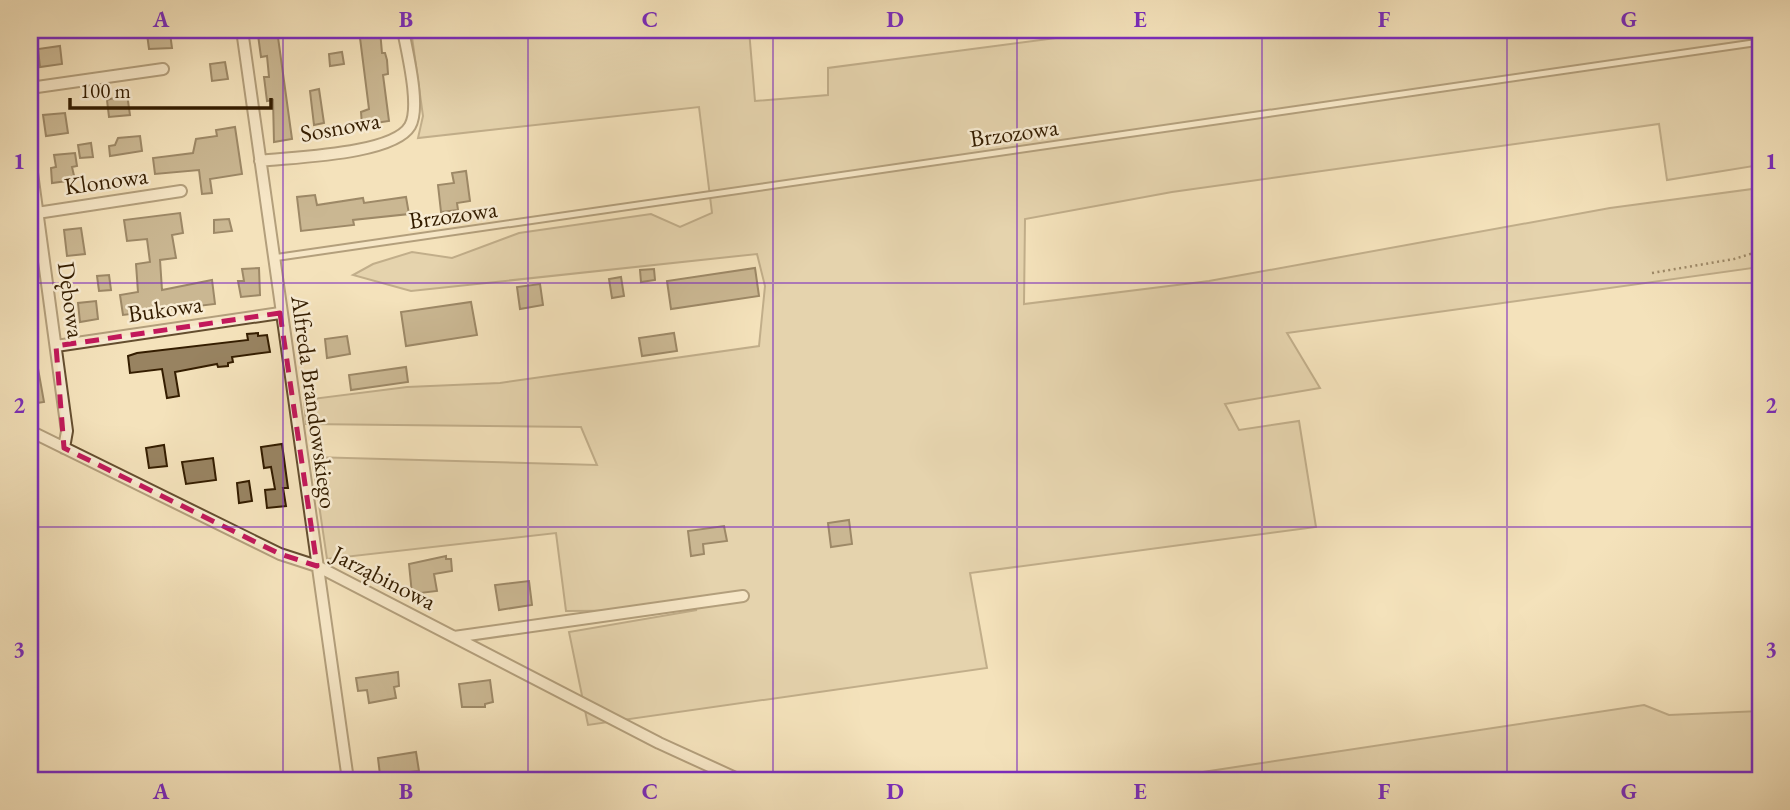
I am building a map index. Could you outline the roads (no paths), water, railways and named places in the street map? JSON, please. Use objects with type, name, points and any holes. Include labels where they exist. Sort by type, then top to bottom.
[{"type":"street","name":"Alfreda Brandowskiego","points":[[242,30],[348,780]]},
{"type":"street","name":"Sosnowa","points":[[260,161],[381,146],[400,137],[410,126],[413,112],[404,30]]},
{"type":"street","points":[[30,88],[163,69]]},
{"type":"street","name":"Dębowa","points":[[30,158],[67,431],[64,448]]},
{"type":"street","name":"Klonowa","points":[[37,213],[181,191]]},
{"type":"street","name":"Bukowa","points":[[56,346],[281,313]]},
{"type":"street","name":"Jarząbinowa","points":[[30,431],[280,554],[317,566],[454,637],[743,596]]},
{"type":"street","points":[[454,637],[659,743],[740,780]]},
{"type":"lane","name":"Brzozowa","points":[[273,258],[1760,42]]}]
